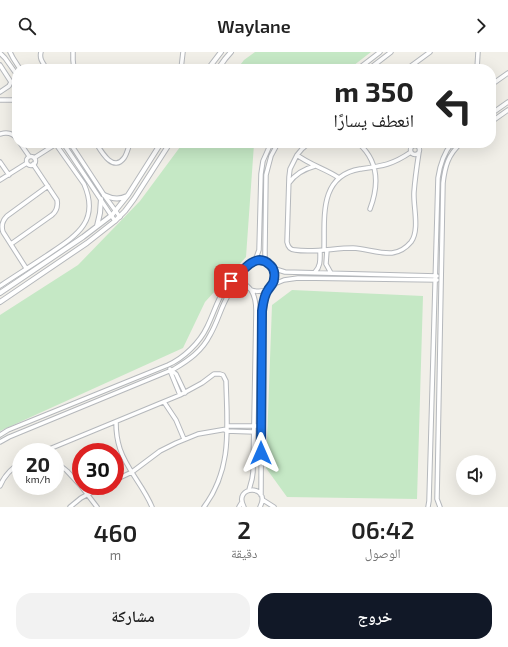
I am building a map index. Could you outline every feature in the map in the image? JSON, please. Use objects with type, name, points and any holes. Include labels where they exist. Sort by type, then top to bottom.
[{"type":"street","points":[[10,52],[17,64]]},
{"type":"street","points":[[41,52],[40,59],[44,64]]},
{"type":"street","points":[[73,52],[73,64]]},
{"type":"street","points":[[182,64],[183,52]]},
{"type":"street","points":[[212,64],[221,52]]},
{"type":"street","points":[[222,64],[231,52]]},
{"type":"street","points":[[364,64],[380,52]]},
{"type":"street","points":[[375,64],[391,52]]},
{"type":"street","points":[[414,64],[430,52]]},
{"type":"street","points":[[478,52],[478,64]]},
{"type":"street","points":[[0,53],[12,68]]},
{"type":"street","points":[[0,65],[11,82],[10,86],[0,92]]},
{"type":"street","points":[[496,81],[508,73]]},
{"type":"street","points":[[0,100],[12,100]]},
{"type":"street","points":[[496,110],[508,102]]},
{"type":"street","points":[[496,118],[508,110]]},
{"type":"street","points":[[0,134],[12,134]]},
{"type":"street","points":[[23,148],[29,156],[34,158]]},
{"type":"street","points":[[34,158],[48,148]]},
{"type":"street","points":[[0,286],[72,238],[78,233],[86,220],[89,198],[84,184],[59,148]]},
{"type":"street","points":[[67,148],[102,197],[120,217]]},
{"type":"street","points":[[73,148],[115,221]]},
{"type":"street","points":[[99,148],[109,161],[116,163],[120,162],[125,157],[128,148]]},
{"type":"street","points":[[158,148],[128,195],[112,215],[83,237],[0,294],[2,301],[87,243],[120,217],[134,199],[167,148]]},
{"type":"street","points":[[254,261],[258,250],[260,174],[263,161],[269,148]]},
{"type":"street","points":[[266,262],[264,250],[266,174],[271,156],[275,148]]},
{"type":"street","points":[[303,148],[296,156],[288,176],[288,246],[294,250],[354,248],[392,253],[410,244],[414,237],[416,226],[414,193],[420,148]]},
{"type":"street","points":[[364,148],[375,168],[376,178],[374,200],[370,210]]},
{"type":"street","points":[[411,148],[412,152]]},
{"type":"street","points":[[428,507],[430,501],[438,178],[441,162],[448,148]]},
{"type":"street","points":[[450,148],[454,151]]},
{"type":"street","points":[[440,507],[436,499],[443,183],[447,164],[457,148]]},
{"type":"street","points":[[315,272],[319,268],[323,250],[326,200],[331,188],[340,178],[352,171],[375,168],[392,163],[412,152],[415,154],[419,152]]},
{"type":"street","points":[[27,163],[26,159],[29,156]]},
{"type":"street","points":[[296,156],[340,178]]},
{"type":"street","points":[[10,244],[54,213],[57,207],[57,200],[34,164],[34,158]]},
{"type":"street","points":[[0,162],[8,175]]},
{"type":"street","points":[[0,180],[27,163],[30,165],[34,164]]},
{"type":"street","points":[[288,184],[298,174],[315,166]]},
{"type":"street","points":[[26,268],[3,232],[2,222],[4,218],[48,186]]},
{"type":"street","points":[[102,197],[118,199],[128,195]]},
{"type":"street","points":[[97,226],[102,197]]},
{"type":"street","points":[[323,250],[326,264],[331,273]]},
{"type":"street","points":[[0,435],[8,430],[168,365],[182,356],[198,340],[207,328],[224,290],[234,277],[250,263],[258,260],[266,262],[272,268],[275,277],[272,286]]},
{"type":"street","points":[[245,268],[243,280],[247,287],[257,292],[267,290],[284,280],[298,278],[442,281]]},
{"type":"street","points":[[272,268],[285,272],[442,276]]},
{"type":"street","points":[[0,442],[171,370],[187,361],[196,354],[211,335],[227,297],[243,280]]},
{"type":"street","points":[[239,507],[242,502],[243,495],[249,490],[253,476],[256,311],[255,299],[251,290]]},
{"type":"street","points":[[267,290],[262,311],[261,495],[263,500],[274,507]]},
{"type":"street","points":[[168,365],[180,395]]},
{"type":"street","points":[[171,370],[176,374],[185,393]]},
{"type":"street","points":[[64,443],[185,393],[214,374],[223,375],[226,381],[226,456],[218,484],[204,507]]},
{"type":"street","points":[[164,402],[176,420],[184,439]]},
{"type":"street","points":[[116,422],[116,432],[121,451],[148,497],[152,507]]},
{"type":"street","points":[[124,476],[132,472],[160,451],[184,439],[205,432],[261,426]]},
{"type":"street","points":[[227,429],[254,432]]},
{"type":"street","points":[[64,468],[72,476]]},
{"type":"street","points":[[0,486],[6,475],[12,469]]},
{"type":"street","points":[[249,490],[256,490],[261,495]]},
{"type":"street","points":[[70,507],[87,495]]},
{"type":"street","points":[[89,495],[97,507]]},
{"type":"street","points":[[260,507],[263,500]]},
{"type":"street","points":[[242,502],[244,507]]},
{"type":"street","points":[[270,507],[279,507]]},
{"type":"green space","points":[[255,52],[371,52],[355,64],[241,64]]},
{"type":"green space","points":[[179,148],[254,148],[246,257],[205,302],[183,348],[0,431],[0,315],[78,265],[140,201]]},
{"type":"green space","points":[[292,290],[423,296],[417,499],[287,497],[266,468],[272,305]]},
{"type":"route","points":[[231,281],[247,265],[258,260],[266,262],[270,265],[275,277],[272,286],[267,290],[262,311],[261,453]]}]
